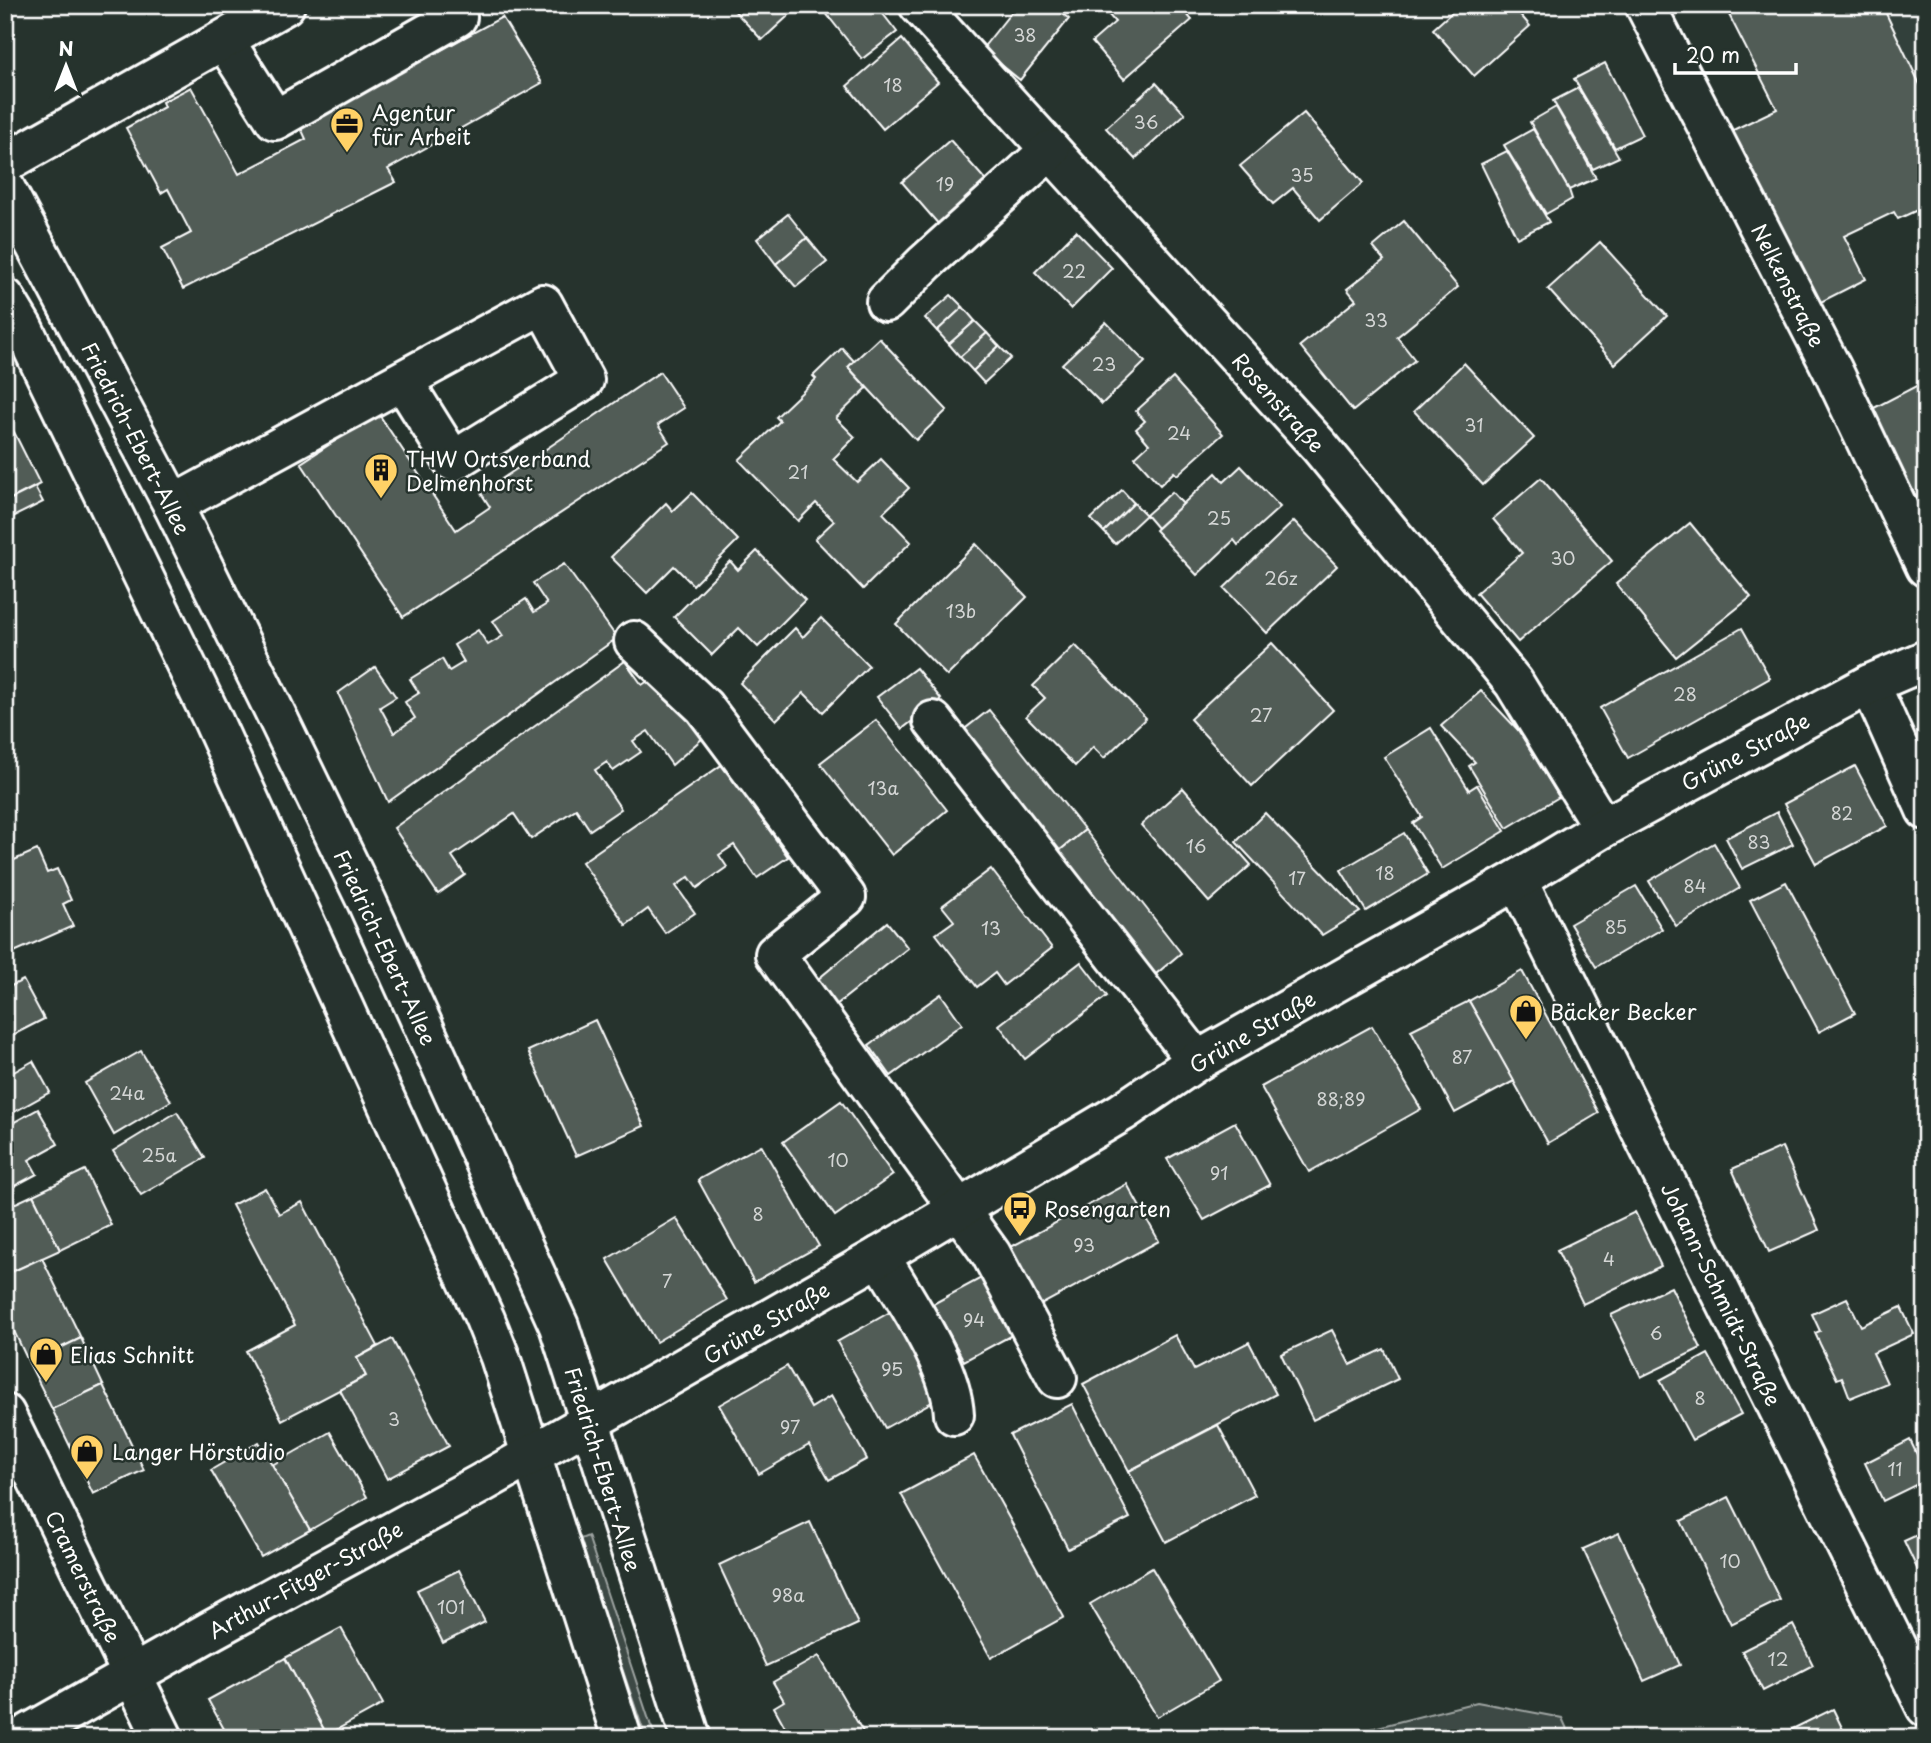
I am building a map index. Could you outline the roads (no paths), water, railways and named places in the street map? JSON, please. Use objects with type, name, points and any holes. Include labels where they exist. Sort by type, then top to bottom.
[{"type":"main road","points":[[5,163],[285,5]]},
{"type":"main road","points":[[224,40],[275,120],[457,17],[450,5]]},
{"type":"main road","name":"Rosenstraße","points":[[919,5],[1320,447],[1514,682],[1603,828]]},
{"type":"main road","name":"Nelkenstraße","points":[[1645,5],[1832,369],[1926,568]]},
{"type":"main road","points":[[886,302],[1050,150]]},
{"type":"main road","name":"Friedrich-Ebert-Allee","points":[[5,188],[173,505],[361,890],[559,1326],[691,1738]]},
{"type":"main road","points":[[5,298],[23,328],[153,595],[411,1152],[485,1319],[500,1357],[529,1455],[622,1738]]},
{"type":"main road","points":[[173,505],[543,304],[584,380],[453,461],[403,382]]},
{"type":"main road","points":[[634,641],[704,707],[846,897],[775,954],[990,1254],[1057,1378]]},
{"type":"main road","name":"Grüne Straße","points":[[589,1421],[880,1256],[1122,1112],[1197,1061],[1517,880],[1603,828],[1870,684],[1926,660]]},
{"type":"main road","points":[[1870,684],[1926,810]]},
{"type":"main road","points":[[933,721],[1197,1061]]},
{"type":"main road","name":"Johann-Schmidt-Straße","points":[[1517,880],[1926,1707]]},
{"type":"main road","points":[[880,1256],[943,1368],[953,1398],[954,1415]]},
{"type":"main road","name":"Cramerstraße","points":[[5,1414],[163,1738]]},
{"type":"main road","name":"Arthur-Fitger-Straße","points":[[21,1738],[589,1421]]},
{"type":"place","name":"Agentur für Arbeit","points":[[347,154]]},
{"type":"place","name":"THW Ortsverband Delmenhorst","points":[[381,500]]},
{"type":"place","name":"Bäcker Becker","points":[[1526,1041]]},
{"type":"place","name":"Rosengarten","points":[[1020,1238]]},
{"type":"place","name":"Elias Schnitt","points":[[46,1384]]},
{"type":"place","name":"Langer Hörstudio","points":[[87,1481]]}]
